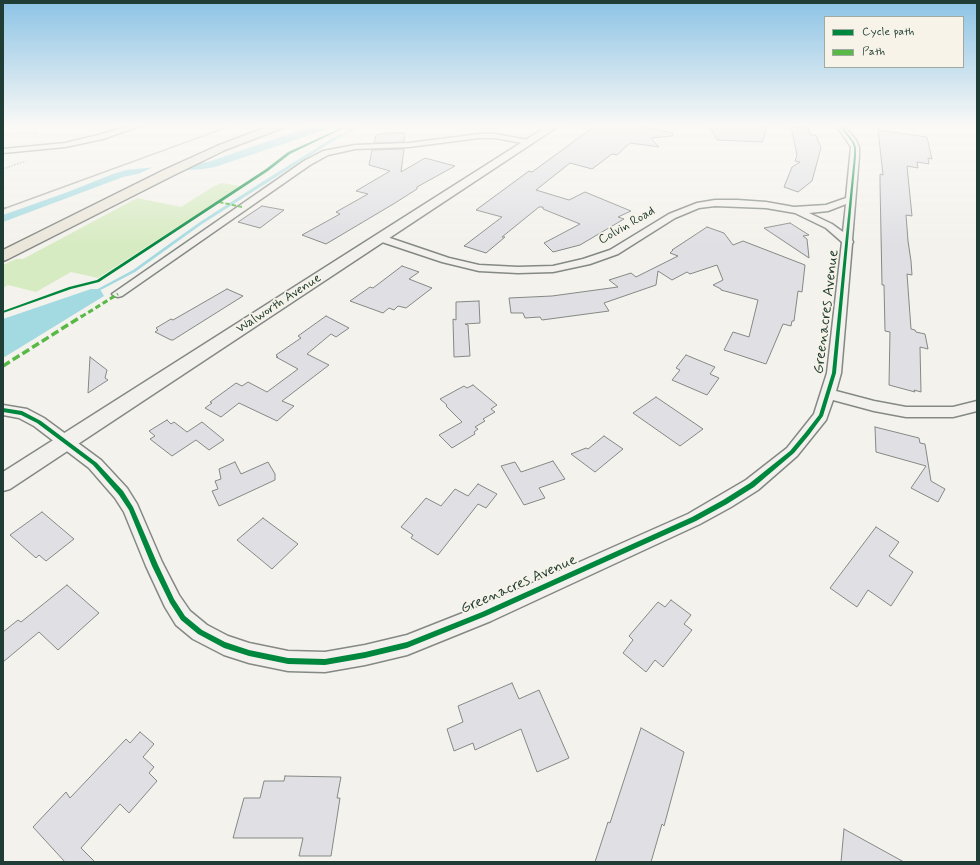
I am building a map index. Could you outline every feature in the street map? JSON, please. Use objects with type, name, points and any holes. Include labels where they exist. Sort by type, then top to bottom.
[{"type":"highway","points":[[3,256],[176,165]]},
{"type":"highway","points":[[3,247],[150,174],[181,165]]},
{"type":"highway","points":[[28,228],[86,206]]},
{"type":"street","points":[[118,294],[304,165]]},
{"type":"street","name":"Walworth Avenue","points":[[3,483],[492,165]]},
{"type":"street","name":"Greenacres Avenue","points":[[3,410],[22,413],[30,417],[66,442],[95,464],[121,493],[132,509],[155,566],[172,601],[183,618],[200,632],[218,642],[249,653],[288,661],[325,662],[365,656],[407,645],[484,614],[694,519],[752,485],[792,452],[821,416],[834,373],[848,242],[854,165]]},
{"type":"street","name":"Colvin Road","points":[[380,238],[446,260],[472,266],[498,270],[534,270],[570,266],[602,257],[614,252],[672,216],[697,206],[715,203],[752,204],[794,210],[813,210],[828,208],[851,199]]},
{"type":"street","name":"Colvin Road","points":[[794,210],[815,218],[829,226],[848,242]]},
{"type":"street","points":[[828,394],[880,408],[906,412],[953,412],[977,406]]},
{"type":"green space","points":[[222,183],[241,186],[98,278],[71,272],[36,292],[8,285],[3,288],[3,265],[16,259],[23,259],[137,198],[181,207],[214,186]]},
{"type":"water","points":[[173,165],[220,165],[203,169],[137,174],[123,177],[3,222],[3,215],[126,170]]},
{"type":"water","points":[[91,289],[100,289],[104,296],[3,358],[3,319]]},
{"type":"pier","points":[[195,165],[182,172],[136,175],[153,167]]},
{"type":"building","points":[[370,165],[402,165],[401,172],[412,165],[455,166],[417,187],[417,189],[395,203],[326,244],[302,235],[340,214],[336,212],[368,194],[356,191],[390,171]]},
{"type":"building","points":[[541,165],[567,165],[536,190],[569,200],[585,192],[631,211],[618,217],[624,219],[580,245],[553,252],[544,243],[580,224],[543,209],[543,207],[539,207],[502,237],[505,237],[486,253],[464,246],[502,217],[476,210],[529,171],[532,172]]},
{"type":"building","points":[[579,165],[597,165],[592,169]]},
{"type":"building","points":[[795,165],[816,165],[812,181],[798,192],[784,187],[792,167]]},
{"type":"building","points":[[882,165],[918,165],[918,168],[907,166],[912,216],[906,215],[912,275],[907,274],[911,329],[925,334],[928,349],[920,347],[921,392],[914,390],[915,392],[889,385],[890,332],[885,331],[884,285],[882,285],[880,174],[883,175]]},
{"type":"building","points":[[262,206],[284,210],[260,228],[238,222]]},
{"type":"building","points":[[790,223],[809,235],[803,236],[807,239],[809,258],[764,228]]},
{"type":"building","points":[[707,227],[724,233],[733,245],[743,241],[805,265],[802,292],[798,291],[794,321],[792,321],[791,326],[783,324],[766,364],[724,350],[733,332],[749,337],[758,300],[721,290],[713,285],[723,280],[717,265],[690,274],[687,272],[672,280],[658,271],[656,285],[604,303],[609,311],[542,320],[540,317],[525,318],[523,313],[511,313],[509,298],[552,296],[618,287],[609,280],[631,273],[636,277],[678,256],[670,253],[672,250]]},
{"type":"building","points":[[402,266],[419,272],[409,279],[432,288],[406,308],[398,306],[394,310],[389,308],[383,313],[350,301],[370,287],[373,288]]},
{"type":"building","points":[[227,289],[243,296],[173,340],[155,332],[158,330],[156,328],[171,319],[173,320]]},
{"type":"building","points":[[479,301],[480,323],[465,324],[468,325],[470,356],[454,357],[453,319],[456,320],[456,302]]},
{"type":"building","points":[[326,316],[349,328],[336,337],[331,334],[307,354],[329,365],[282,401],[294,406],[277,421],[239,403],[221,417],[205,408],[212,403],[210,402],[236,383],[242,386],[248,382],[267,392],[298,369],[276,357],[278,357],[276,355],[301,338],[298,336]]},
{"type":"building","points":[[686,355],[715,367],[710,374],[719,378],[707,395],[672,380],[680,370],[676,368]]},
{"type":"building","points":[[90,357],[107,370],[105,378],[108,380],[88,393]]},
{"type":"building","points":[[473,385],[497,405],[491,409],[495,412],[483,419],[485,421],[475,427],[478,429],[474,432],[475,434],[452,448],[439,435],[462,422],[440,399],[464,386],[467,388]]},
{"type":"building","points":[[656,397],[703,429],[680,446],[633,413]]},
{"type":"building","points":[[167,420],[171,424],[174,422],[187,432],[202,422],[224,440],[209,450],[196,440],[172,456],[150,439],[155,436],[149,431]]},
{"type":"building","points":[[875,427],[919,438],[920,443],[925,444],[931,481],[945,489],[938,502],[911,488],[926,466],[876,452]]},
{"type":"building","points":[[604,436],[623,449],[595,472],[571,454],[586,448],[588,449]]},
{"type":"building","points":[[553,461],[565,479],[539,488],[545,498],[524,505],[501,466],[515,462],[521,472]]},
{"type":"building","points":[[235,462],[241,474],[268,462],[275,474],[275,480],[219,506],[212,491],[218,489],[215,481],[221,479],[219,469]]},
{"type":"building","points":[[478,484],[497,494],[486,508],[478,504],[438,555],[411,538],[413,535],[401,527],[426,498],[441,506],[455,489],[468,496]]},
{"type":"building","points":[[42,512],[74,539],[46,561],[39,555],[36,558],[10,535]]},
{"type":"building","points":[[263,518],[298,544],[272,569],[237,540]]},
{"type":"building","points":[[876,527],[899,542],[889,556],[913,572],[891,606],[868,590],[857,607],[830,588]]},
{"type":"building","points":[[67,585],[99,613],[58,650],[39,632],[3,662],[3,632],[18,620],[21,622]]},
{"type":"building","points":[[671,600],[691,615],[684,624],[692,630],[663,667],[655,660],[646,672],[623,653],[633,640],[629,636],[658,602],[665,607]]},
{"type":"building","points":[[512,683],[519,699],[539,690],[569,758],[537,772],[521,729],[475,750],[473,743],[454,751],[447,729],[463,722],[458,706]]},
{"type":"building","points":[[641,728],[684,752],[664,826],[662,824],[651,862],[595,862],[608,822],[610,823]]},
{"type":"building","points":[[140,732],[154,744],[143,757],[154,767],[149,773],[157,781],[129,813],[120,804],[81,848],[95,862],[65,862],[33,827],[66,792],[70,798],[126,739],[130,743]]},
{"type":"building","points":[[285,776],[341,777],[337,798],[340,798],[331,856],[299,856],[303,838],[233,838],[244,798],[260,798],[264,781],[284,781]]},
{"type":"building","points":[[844,829],[904,862],[841,862]]},
{"type":"waterway","points":[[94,292],[134,271],[201,223],[291,165]]},
{"type":"railway","points":[[5,208],[3,209],[122,165]]},
{"type":"marked path","points":[[219,202],[242,207]]},
{"type":"marked path","points":[[3,366],[118,294]]},
{"type":"cycle path","points":[[3,312],[70,288],[98,281],[273,165]]},
{"type":"cycle path","points":[[3,410],[22,413],[39,422],[95,464],[121,493],[131,509],[155,566],[172,601],[183,618],[200,632],[224,645],[249,653],[288,661],[325,662],[365,655],[407,645],[484,614],[694,519],[752,485],[792,452],[821,416],[834,373],[854,165]]}]
